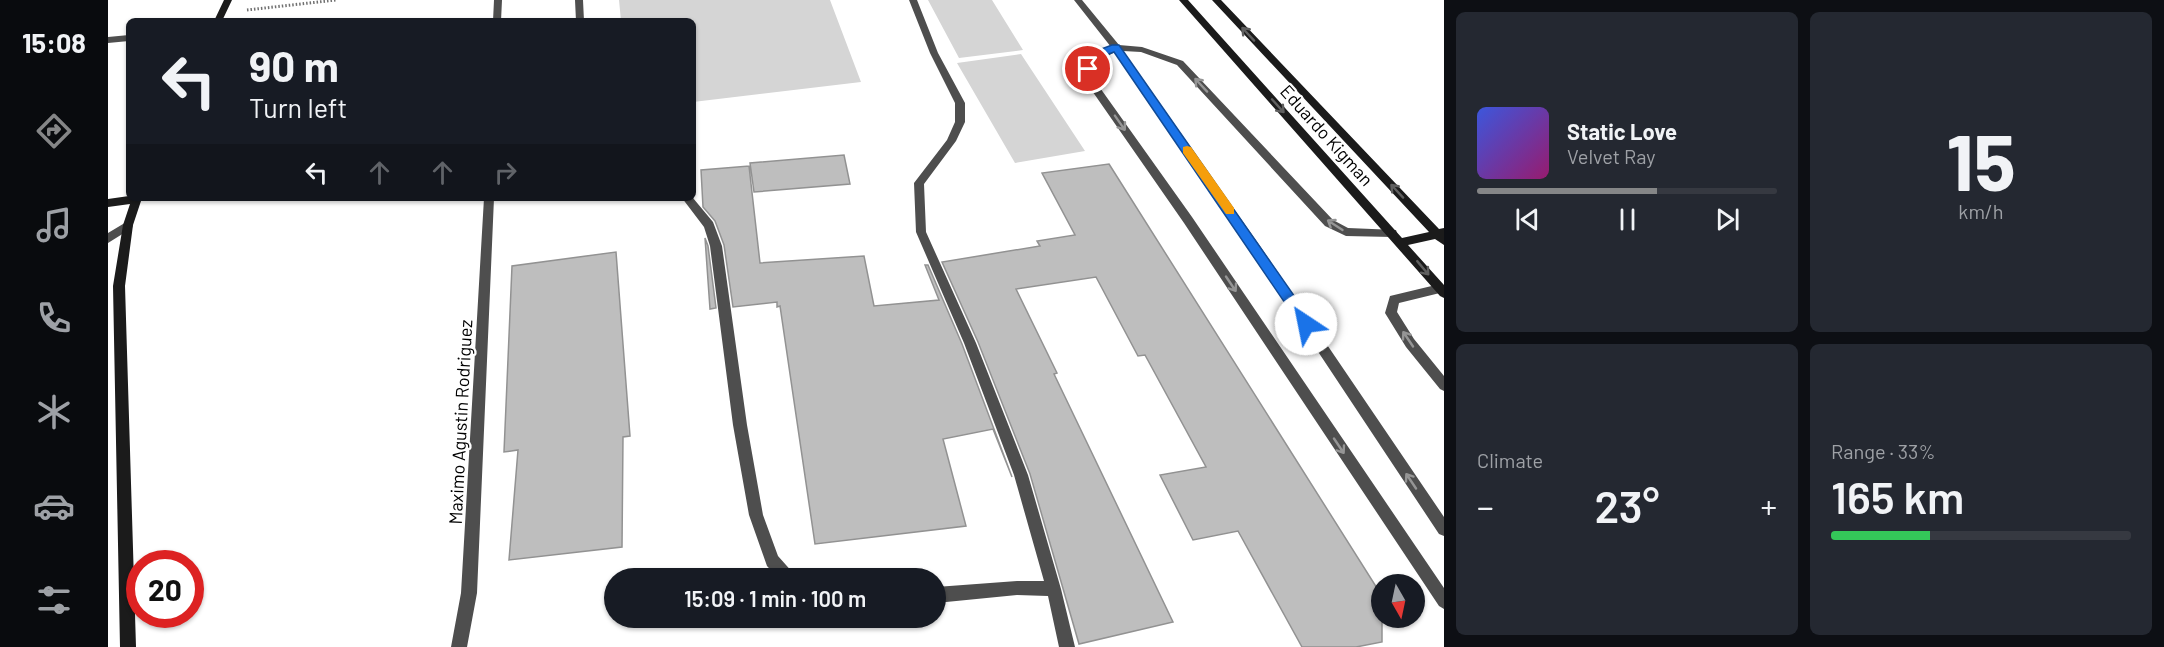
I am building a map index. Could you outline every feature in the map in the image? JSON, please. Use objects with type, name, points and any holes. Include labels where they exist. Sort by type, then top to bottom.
[{"type":"street","points":[[220,17],[228,0]]},
{"type":"street","points":[[497,18],[498,0]]},
{"type":"street","points":[[579,0],[580,18]]},
{"type":"street","points":[[913,0],[934,54],[960,103],[960,123],[951,141],[919,183],[921,232],[970,343],[1021,475],[1067,647]]},
{"type":"street","points":[[1078,0],[1116,47],[1256,249],[1444,529]]},
{"type":"street","name":"Eduardo Kigman","points":[[1184,0],[1442,291]]},
{"type":"street","name":"Eduardo Kigman","points":[[1216,0],[1442,236]]},
{"type":"street","points":[[108,40],[126,38]]},
{"type":"street","points":[[1392,233],[1346,232],[1329,223],[1180,63],[1146,51],[1116,47],[1097,55],[1088,69],[1093,85],[1188,220],[1444,601]]},
{"type":"street","points":[[108,203],[126,201]]},
{"type":"street","points":[[128,647],[118,286],[128,225],[136,201]]},
{"type":"street","name":"Maximo Agustin Rodriguez","points":[[459,647],[469,593],[489,201]]},
{"type":"street","points":[[689,201],[709,225],[716,246],[740,425],[756,515],[772,561],[779,568]]},
{"type":"street","points":[[108,239],[128,225]]},
{"type":"street","points":[[1401,243],[1442,236]]},
{"type":"street","points":[[1442,291],[1394,298],[1391,313],[1410,343],[1444,385]]},
{"type":"street","points":[[946,595],[1017,588],[1053,589]]},
{"type":"path","points":[[220,17],[336,0]]},
{"type":"shaded area","points":[[619,0],[830,0],[861,82],[696,102],[696,18],[621,18]]},
{"type":"shaded area","points":[[928,0],[992,0],[1023,50],[959,58]]},
{"type":"shaded area","points":[[1021,54],[1085,151],[1015,163],[957,63]]},
{"type":"building","points":[[844,155],[850,184],[754,192],[750,163]]},
{"type":"building","points":[[1109,164],[1371,579],[1371,628],[1382,628],[1382,642],[1356,647],[1302,647],[1238,531],[1193,540],[1160,475],[1206,467],[1145,355],[1138,356],[1096,277],[1016,289],[1057,373],[1054,374],[1173,622],[1079,644],[1030,474],[978,342],[942,262],[1040,246],[1037,241],[1075,235],[1042,173]]},
{"type":"building","points":[[749,166],[760,263],[864,256],[874,306],[939,300],[925,265],[928,265],[962,344],[1012,477],[993,429],[943,439],[966,526],[815,544],[780,306],[777,307],[777,302],[733,307],[724,245],[715,221],[703,207],[701,170]]},
{"type":"building","points":[[705,238],[716,308],[710,309]]},
{"type":"building","points":[[616,252],[630,436],[623,437],[622,547],[509,560],[518,450],[504,452],[512,266]]},
{"type":"slow traffic","points":[[1187,150],[1230,211]]},
{"type":"route","points":[[1088,69],[1097,55],[1116,47],[1306,324]]}]
